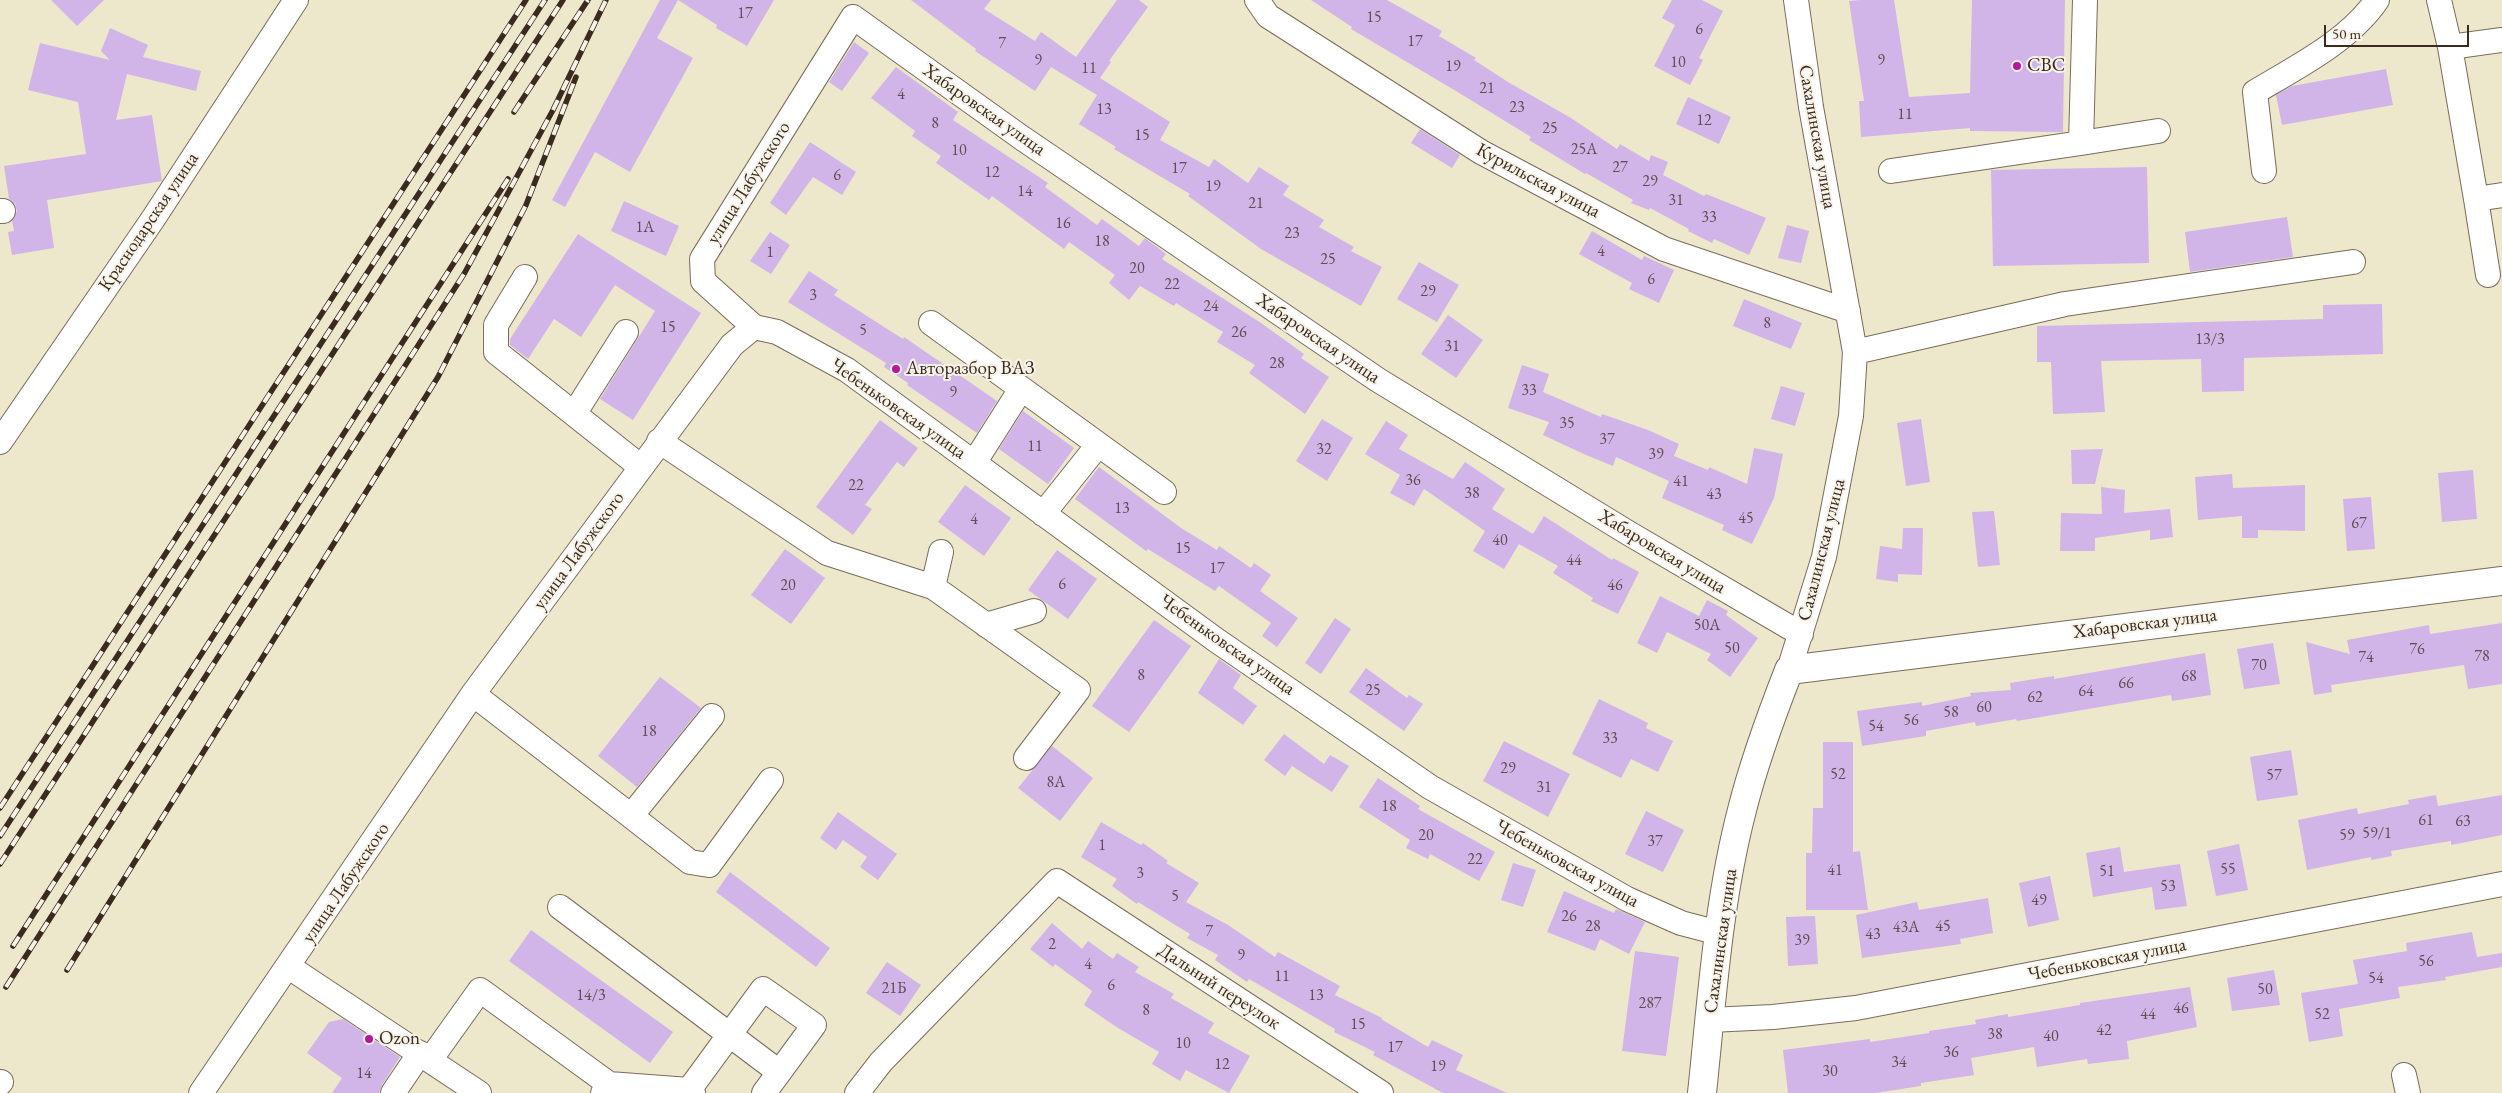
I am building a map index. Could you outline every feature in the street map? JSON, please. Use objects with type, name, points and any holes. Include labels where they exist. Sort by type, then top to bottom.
[{"type":"main road","name":"Хабаровская улица","points":[[1789,670],[2502,581]]},
{"type":"main road","name":"Сахалинская улица","points":[[1702,1093],[1718,933],[1741,812],[1761,742],[1789,670]]},
{"type":"street","name":"Краснодарская улица","points":[[0,442],[152,219],[296,0]]},
{"type":"street","name":"Курильская улица","points":[[1257,0],[1268,16],[1481,152],[1664,249],[1848,311]]},
{"type":"street","name":"Сахалинская улица","points":[[1789,670],[1824,557],[1851,416],[1856,352],[1811,107],[1796,0]]},
{"type":"street","points":[[2081,143],[2085,0]]},
{"type":"street","points":[[2264,171],[2255,92],[2314,56],[2366,17],[2377,0]]},
{"type":"street","points":[[2439,0],[2450,47],[2488,275]]},
{"type":"street","name":"улица Лабужского","points":[[201,1093],[289,967],[473,694],[659,441],[732,346],[754,327],[703,281],[702,259],[853,9]]},
{"type":"street","name":"Хабаровская улица","points":[[853,9],[1030,143],[1378,380],[1801,634]]},
{"type":"street","points":[[2450,47],[2502,40]]},
{"type":"street","points":[[1891,170],[2158,131]]},
{"type":"street","points":[[2476,199],[2502,195]]},
{"type":"street","points":[[1856,352],[2065,304],[2353,262]]},
{"type":"street","points":[[525,277],[496,325],[496,352],[640,467]]},
{"type":"street","points":[[931,323],[1164,492]]},
{"type":"street","name":"Чебеньковская улица","points":[[754,327],[777,332],[847,370],[1216,640],[1430,787],[1627,899],[1680,923],[1718,933]]},
{"type":"street","points":[[574,414],[626,332]]},
{"type":"street","points":[[974,462],[1021,389]]},
{"type":"street","points":[[659,441],[827,554],[933,587],[1078,690],[1026,758]]},
{"type":"street","points":[[1043,514],[1098,445]]},
{"type":"street","points":[[933,587],[941,552]]},
{"type":"street","points":[[986,625],[1034,610]]},
{"type":"street","points":[[473,694],[690,862],[708,864],[771,780]]},
{"type":"street","points":[[631,816],[712,716]]},
{"type":"street","name":"Дальний переулок","points":[[856,1093],[881,1062],[1057,881],[1381,1093]]},
{"type":"street","name":"Чебеньковская улица","points":[[1710,1020],[1773,1017],[1856,1008],[2502,884]]},
{"type":"street","points":[[560,907],[780,1072]]},
{"type":"street","points":[[289,967],[479,1093]]},
{"type":"street","points":[[393,1093],[480,990],[606,1088],[691,1092],[763,989],[814,1025],[764,1093]]},
{"type":"building","points":[[51,0],[104,0],[77,26]]},
{"type":"building","points":[[660,0],[678,0],[657,38],[693,58],[630,172],[595,152],[565,207],[552,200]]},
{"type":"building","points":[[678,0],[774,0],[747,46],[716,28],[717,25]]},
{"type":"building","points":[[911,0],[991,0],[984,9],[1035,41],[1041,32],[1076,57],[1117,0],[1139,0],[1148,7],[1109,61],[1111,62],[1100,78],[1170,122],[1160,140],[1209,167],[1214,159],[1248,183],[1259,167],[1289,186],[1283,195],[1324,220],[1319,227],[1354,247],[1351,251],[1382,267],[1361,306],[1261,249],[1188,196],[1190,194],[1114,149],[1116,147],[1079,124],[1097,95],[1051,67],[1035,91],[975,51],[976,49]]},
{"type":"building","points":[[1311,0],[1387,0],[1442,31],[1439,36],[1476,58],[1474,60],[1571,118],[1617,149],[1620,144],[1649,161],[1651,155],[1668,162],[1663,175],[1704,196],[1706,194],[1766,218],[1749,255],[1714,239],[1712,243],[1650,208],[1649,210],[1631,203],[1633,200],[1529,140],[1531,137],[1351,29],[1352,27]]},
{"type":"building","points":[[1672,0],[1702,0],[1723,11],[1699,58],[1703,60],[1690,85],[1654,66],[1675,25],[1662,18]]},
{"type":"building","points":[[1894,0],[1909,97],[1970,93],[1972,0],[2065,0],[2063,132],[1970,131],[1970,128],[1861,137],[1859,101],[1864,101],[1849,1]]},
{"type":"building","points":[[110,28],[148,45],[143,57],[201,71],[196,91],[127,74],[116,120],[152,115],[162,181],[47,200],[54,248],[12,255],[8,232],[14,231],[12,220],[17,211],[15,204],[9,199],[4,166],[86,154],[78,102],[28,90],[40,43],[110,60],[101,51]]},
{"type":"building","points":[[854,42],[869,53],[842,91],[829,82]]},
{"type":"building","points":[[896,67],[958,112],[953,120],[1048,183],[1045,187],[1097,225],[1102,219],[1139,246],[1145,238],[1166,254],[1162,259],[1261,323],[1304,354],[1301,358],[1329,377],[1305,414],[1249,373],[1255,365],[1217,342],[1223,332],[1176,303],[1174,306],[1140,286],[1129,300],[1109,283],[1115,275],[1069,242],[1064,249],[992,196],[989,200],[936,163],[941,156],[912,136],[915,131],[871,98]]},
{"type":"building","points":[[2386,69],[2393,105],[2282,125],[2276,95],[2292,86]]},
{"type":"building","points":[[1688,97],[1731,117],[1719,144],[1676,124]]},
{"type":"building","points":[[1420,129],[1460,155],[1452,168],[1411,143]]},
{"type":"building","points":[[810,142],[856,172],[842,195],[813,177],[786,215],[770,203]]},
{"type":"building","points":[[2147,167],[2149,263],[1993,266],[1991,170]]},
{"type":"building","points":[[624,201],[679,226],[666,256],[611,231]]},
{"type":"building","points":[[2287,217],[2293,257],[2190,272],[2185,232]]},
{"type":"building","points":[[1787,225],[1809,231],[1801,263],[1778,258]]},
{"type":"building","points":[[1592,231],[1642,260],[1644,256],[1674,270],[1659,303],[1629,289],[1632,283],[1579,254]]},
{"type":"building","points":[[770,232],[790,245],[771,274],[750,261]]},
{"type":"building","points":[[578,234],[701,313],[633,420],[600,399],[655,311],[615,285],[581,337],[554,319],[528,359],[510,345],[510,339]]},
{"type":"building","points":[[1419,262],[1459,285],[1437,322],[1397,299]]},
{"type":"building","points":[[809,271],[838,290],[834,295],[903,339],[904,337],[997,401],[977,433],[907,385],[908,383],[884,367],[886,363],[788,302]]},
{"type":"building","points":[[1744,299],[1802,323],[1791,349],[1733,326]]},
{"type":"building","points":[[2382,304],[2383,354],[2244,358],[2244,391],[2202,392],[2201,359],[2101,361],[2105,412],[2053,414],[2051,362],[2037,362],[2037,326],[2323,319],[2323,305]]},
{"type":"building","points":[[1448,315],[1483,340],[1456,378],[1421,354]]},
{"type":"building","points":[[1522,365],[1549,374],[1543,392],[1601,417],[1602,414],[1648,430],[1679,444],[1674,456],[1708,470],[1709,467],[1747,484],[1754,448],[1783,454],[1774,498],[1752,544],[1722,530],[1724,525],[1662,498],[1669,481],[1616,457],[1613,466],[1586,455],[1543,435],[1549,422],[1508,408]]},
{"type":"building","points":[[1781,386],[1805,393],[1795,426],[1771,419]]},
{"type":"building","points":[[1023,411],[1074,448],[1048,484],[999,449]]},
{"type":"building","points":[[1322,419],[1353,438],[1327,481],[1296,461]]},
{"type":"building","points":[[1921,419],[1930,482],[1906,486],[1897,423]]},
{"type":"building","points":[[880,420],[918,448],[904,467],[897,462],[865,505],[872,509],[853,535],[816,507]]},
{"type":"building","points":[[1386,421],[1408,435],[1399,449],[1453,479],[1465,462],[1505,489],[1492,509],[1533,534],[1544,516],[1612,560],[1613,558],[1639,572],[1618,614],[1591,601],[1593,598],[1553,573],[1558,566],[1519,544],[1504,569],[1473,551],[1485,531],[1424,489],[1414,506],[1390,493],[1400,475],[1365,454]]},
{"type":"building","points":[[2103,449],[2095,484],[2072,484],[2071,450]]},
{"type":"building","points":[[1099,467],[1181,528],[1217,550],[1219,546],[1251,568],[1254,563],[1271,575],[1260,591],[1298,618],[1277,647],[1262,636],[1271,623],[1219,586],[1215,591],[1148,549],[1146,551],[1075,499]]},
{"type":"building","points":[[2473,470],[2477,519],[2442,522],[2438,473]]},
{"type":"building","points":[[2232,474],[2233,488],[2305,485],[2305,531],[2258,530],[2258,538],[2242,538],[2242,516],[2198,520],[2195,477]]},
{"type":"building","points":[[965,485],[1011,518],[984,556],[938,522]]},
{"type":"building","points":[[2101,487],[2125,490],[2124,513],[2170,509],[2173,537],[2150,540],[2150,530],[2095,538],[2095,551],[2060,551],[2061,513],[2102,514]]},
{"type":"building","points":[[2371,497],[2375,549],[2347,551],[2343,499]]},
{"type":"building","points":[[1994,511],[2000,565],[1978,567],[1972,512]]},
{"type":"building","points":[[1903,528],[1923,528],[1922,575],[1898,574],[1898,582],[1876,579],[1880,546],[1902,549]]},
{"type":"building","points":[[785,549],[825,578],[791,624],[751,595]]},
{"type":"building","points":[[1057,550],[1097,579],[1068,619],[1028,590]]},
{"type":"building","points":[[1660,596],[1699,616],[1707,600],[1728,611],[1726,615],[1758,638],[1730,677],[1707,660],[1711,654],[1667,632],[1657,653],[1637,643]]},
{"type":"building","points":[[1335,618],[1351,629],[1321,674],[1305,663]]},
{"type":"building","points":[[1154,620],[1191,646],[1129,732],[1092,706]]},
{"type":"building","points":[[2502,623],[2502,684],[2468,689],[2464,665],[2331,685],[2332,692],[2314,695],[2306,642],[2350,654],[2347,640],[2429,625],[2430,634]]},
{"type":"building","points":[[2273,643],[2280,684],[2244,689],[2237,649]]},
{"type":"building","points":[[2205,653],[2211,695],[2172,701],[2171,695],[2017,721],[2016,719],[1976,726],[1975,722],[1926,731],[1926,736],[1862,746],[1857,711],[1922,702],[1922,706],[1971,696],[1970,693],[2011,690],[2010,683],[2054,676],[2054,679]]},
{"type":"building","points":[[1219,659],[1241,675],[1233,688],[1257,706],[1243,725],[1198,693]]},
{"type":"building","points":[[1366,668],[1407,698],[1409,695],[1423,704],[1404,731],[1349,692]]},
{"type":"building","points":[[660,677],[701,708],[637,787],[598,756]]},
{"type":"building","points":[[1599,699],[1648,723],[1646,728],[1673,741],[1658,772],[1631,759],[1621,778],[1572,754]]},
{"type":"building","points":[[1284,734],[1324,764],[1330,755],[1349,766],[1332,792],[1292,766],[1285,776],[1264,760]]},
{"type":"building","points":[[1504,741],[1570,774],[1548,817],[1483,781]]},
{"type":"building","points":[[1823,742],[1853,742],[1853,852],[1860,851],[1868,910],[1806,910],[1806,853],[1812,853],[1813,808],[1823,808]]},
{"type":"building","points":[[1052,746],[1093,778],[1060,821],[1018,788]]},
{"type":"building","points":[[2291,750],[2298,795],[2257,801],[2250,757]]},
{"type":"building","points":[[1378,778],[1420,806],[1418,809],[1495,852],[1479,881],[1430,854],[1428,859],[1406,848],[1410,840],[1359,807]]},
{"type":"building","points":[[2436,795],[2438,806],[2502,795],[2502,835],[2451,845],[2451,841],[2391,851],[2392,856],[2371,860],[2371,857],[2307,870],[2298,820],[2357,808],[2358,814],[2409,804],[2408,800]]},
{"type":"building","points":[[1646,811],[1684,830],[1663,872],[1625,854]]},
{"type":"building","points":[[838,812],[897,854],[878,880],[860,867],[867,857],[843,840],[836,850],[820,838]]},
{"type":"building","points":[[1101,822],[1141,845],[1143,843],[1168,861],[1166,863],[1199,883],[1186,902],[1228,925],[1275,957],[1278,952],[1340,986],[1335,995],[1382,1018],[1428,1047],[1432,1040],[1463,1055],[1456,1070],[1507,1093],[1443,1093],[1373,1055],[1375,1052],[1334,1032],[1335,1029],[1249,979],[1247,982],[1215,960],[1218,955],[1187,938],[1190,934],[1138,902],[1137,904],[1112,886],[1117,879],[1081,857]]},
{"type":"building","points":[[2239,844],[2248,890],[2216,896],[2207,851]]},
{"type":"building","points":[[2120,847],[2124,872],[2180,864],[2187,906],[2155,910],[2152,887],[2093,897],[2086,853]]},
{"type":"building","points":[[1513,863],[1536,870],[1523,907],[1501,900]]},
{"type":"building","points":[[730,872],[830,948],[816,967],[716,892]]},
{"type":"building","points":[[2050,876],[2059,920],[2028,927],[2019,883]]},
{"type":"building","points":[[1564,891],[1614,913],[1616,909],[1645,922],[1629,954],[1600,939],[1595,951],[1547,932]]},
{"type":"building","points":[[1988,898],[1993,933],[1960,939],[1961,944],[1862,958],[1856,915],[1917,902],[1919,910]]},
{"type":"building","points":[[1815,916],[1818,964],[1788,966],[1786,917]]},
{"type":"building","points":[[1052,923],[1082,949],[1088,941],[1113,959],[1117,953],[1139,967],[1135,972],[1174,994],[1171,998],[1214,1023],[1208,1033],[1250,1056],[1229,1093],[1186,1070],[1180,1081],[1152,1064],[1159,1052],[1084,1005],[1092,991],[1055,964],[1053,967],[1030,949]]},
{"type":"building","points":[[531,930],[673,1032],[650,1063],[509,961]]},
{"type":"building","points":[[2472,932],[2477,957],[2502,953],[2502,967],[2445,977],[2446,980],[2398,987],[2400,998],[2339,1009],[2343,1036],[2309,1042],[2301,993],[2358,984],[2353,960],[2407,951],[2406,943]]},
{"type":"building","points":[[1635,951],[1679,957],[1666,1056],[1622,1051]]},
{"type":"building","points":[[887,962],[921,985],[900,1016],[866,993]]},
{"type":"building","points":[[2274,970],[2280,1005],[2232,1011],[2227,978]]},
{"type":"building","points":[[2190,987],[2197,1027],[2127,1041],[2129,1059],[2088,1064],[2087,1059],[2037,1067],[2034,1047],[1971,1058],[1974,1075],[1921,1083],[1921,1086],[1875,1093],[1788,1093],[1783,1050],[1870,1039],[1870,1042],[1929,1033],[1929,1031],[1976,1024],[1975,1020],[2008,1014],[2008,1017],[2080,1005],[2080,1003]]},
{"type":"building","points":[[343,1019],[400,1057],[379,1093],[332,1093],[342,1078],[307,1053],[329,1022]]},
{"type":"railway","points":[[0,808],[526,0]]},
{"type":"railway","points":[[0,836],[545,0]]},
{"type":"railway","points":[[0,864],[563,0]]},
{"type":"railway","points":[[514,112],[588,0]]},
{"type":"railway","points":[[6,987],[464,274],[553,110],[606,0]]},
{"type":"railway","points":[[67,970],[438,377],[526,205],[576,77]]},
{"type":"railway","points":[[13,946],[508,179]]},
{"type":"place","name":"СВС","points":[[2017,66]]},
{"type":"place","name":"Авторазбор ВАЗ","points":[[896,369]]},
{"type":"place","name":"Ozon","points":[[369,1039]]}]
